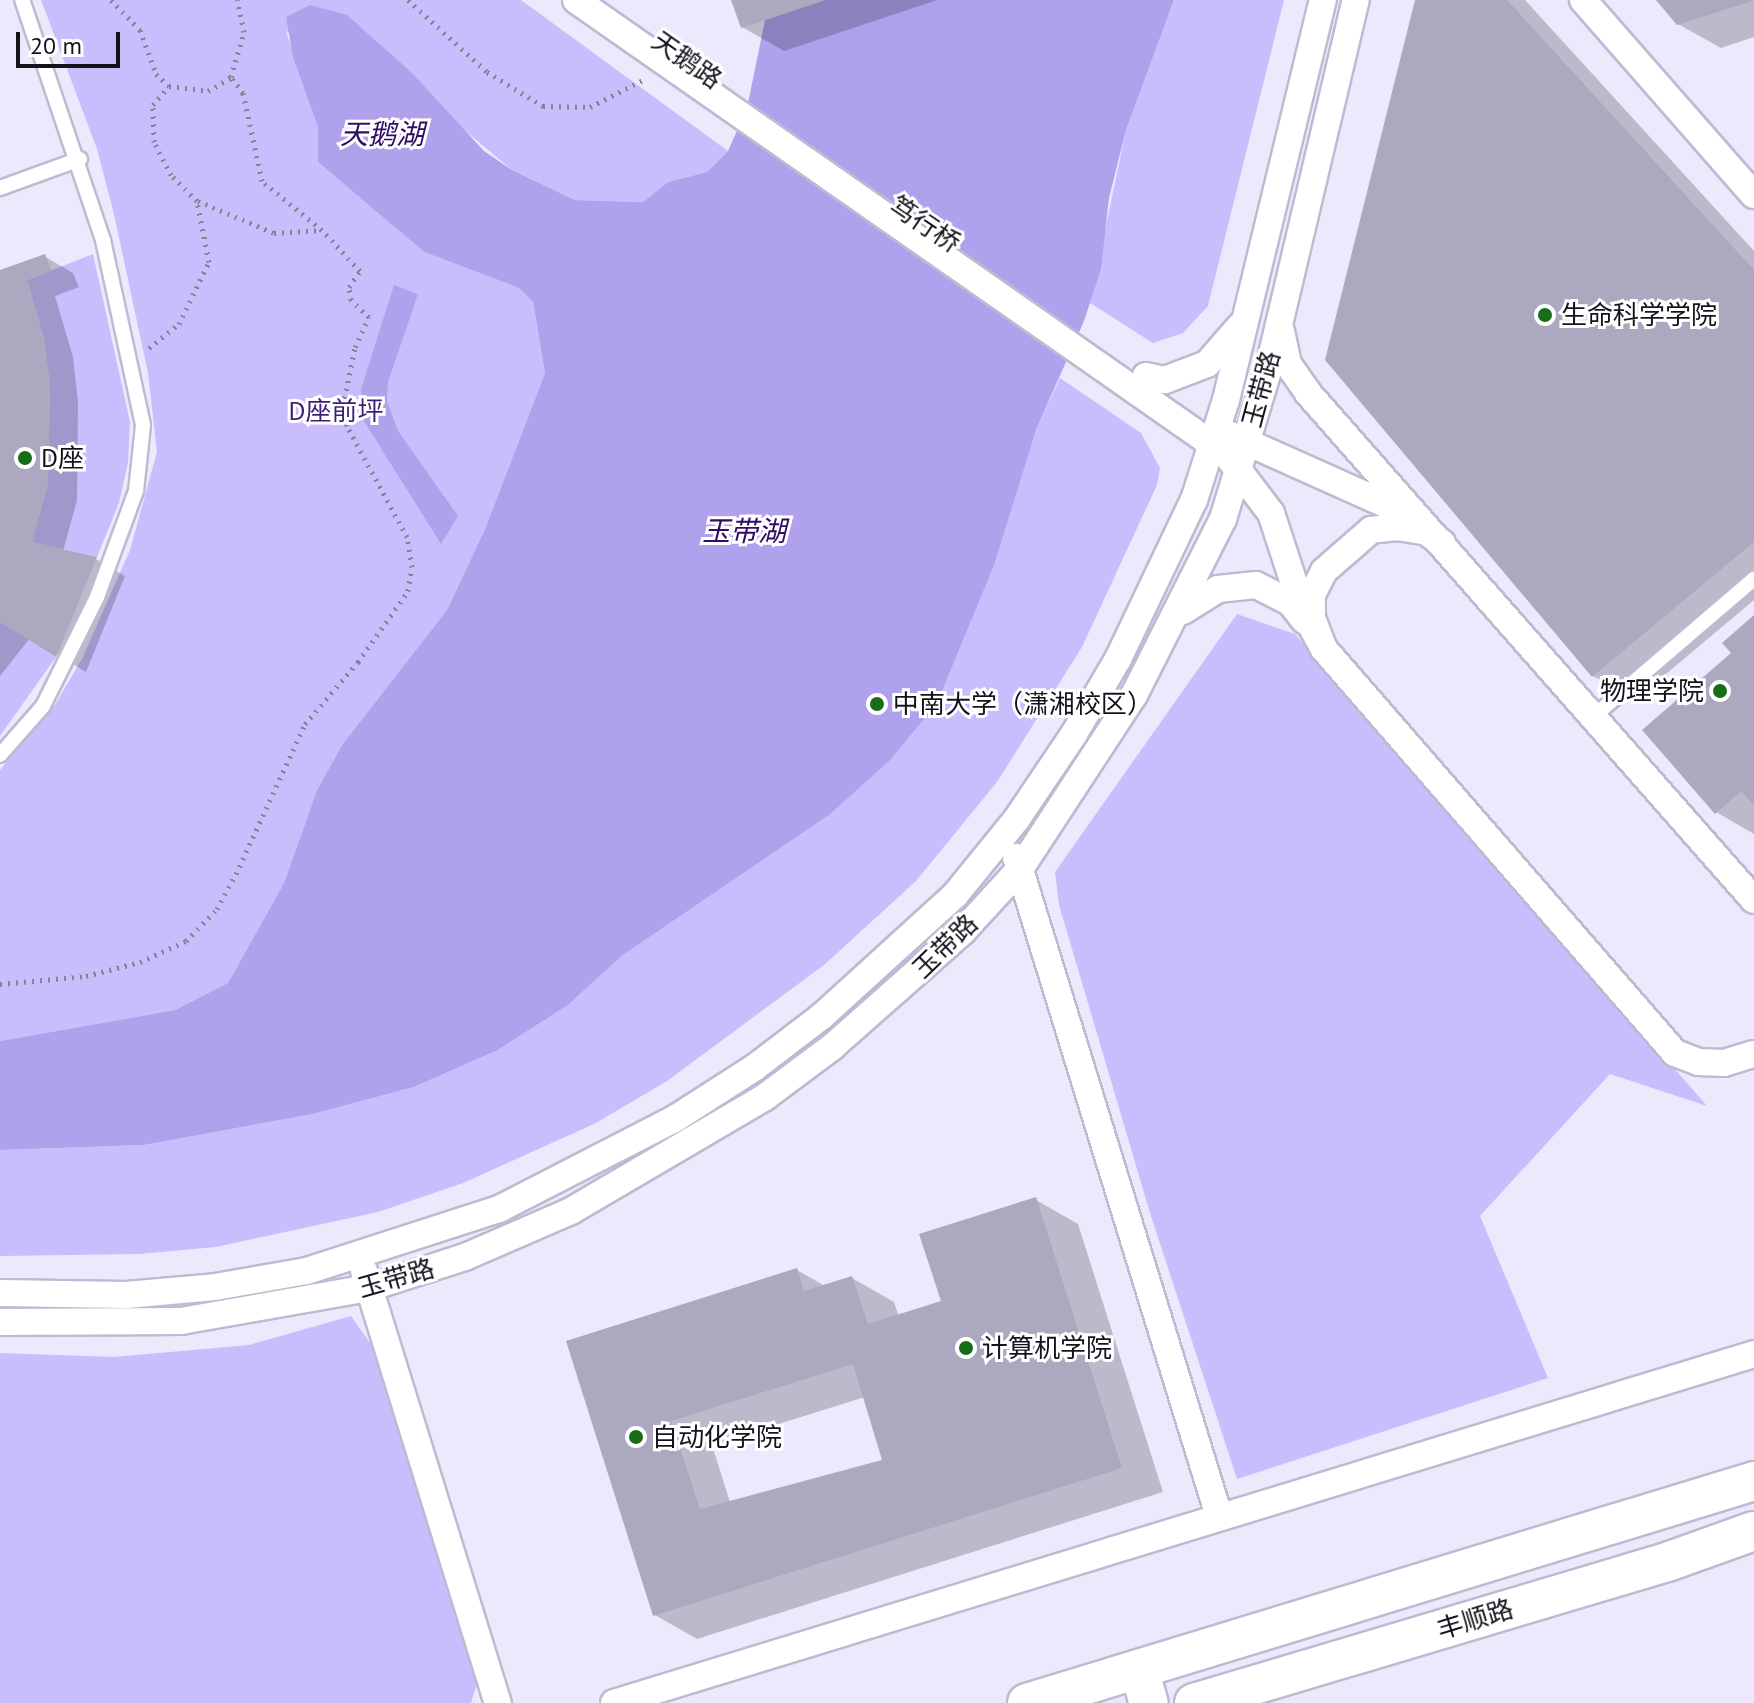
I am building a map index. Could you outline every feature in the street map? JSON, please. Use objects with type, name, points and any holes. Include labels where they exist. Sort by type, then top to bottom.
[{"type":"main road","points":[[1027,1703],[1144,1686],[1195,1652],[1754,1481]]},
{"type":"main road","name":"丰顺路","points":[[1204,1701],[1754,1531]]},
{"type":"main road","points":[[1296,1703],[1378,1648]]},
{"type":"main road","points":[[1195,1652],[1204,1701]]},
{"type":"street","points":[[576,0],[665,66],[726,98]]},
{"type":"street","name":"天鹅路","points":[[603,0],[726,98]]},
{"type":"street","points":[[0,1293],[126,1295],[215,1287],[360,1256],[499,1209],[676,1118],[754,1068],[895,953],[955,895],[1007,830],[1074,734],[1118,659],[1194,500],[1215,434],[1251,296],[1323,0]]},
{"type":"street","name":"玉带路","points":[[0,1322],[181,1321],[369,1288],[465,1257],[571,1211],[765,1097],[896,992],[963,931],[1020,869],[1134,695],[1176,621],[1223,519],[1283,300],[1356,0]]},
{"type":"street","points":[[1583,0],[1754,195]]},
{"type":"street","name":"笃行桥","points":[[726,98],[1114,364]]},
{"type":"street","points":[[1114,364],[1165,380],[1207,364],[1229,344],[1251,296]]},
{"type":"street","points":[[1283,300],[1282,345],[1295,377],[1754,900]]},
{"type":"street","points":[[1114,364],[1165,410],[1194,450],[1194,500]]},
{"type":"street","points":[[1146,376],[1243,455],[1390,506],[1442,543]]},
{"type":"street","points":[[1165,410],[1215,434]]},
{"type":"street","points":[[1243,455],[1271,513],[1303,611],[1324,649]]},
{"type":"street","points":[[1324,649],[1312,618],[1312,595],[1343,550],[1371,530],[1398,527],[1420,529],[1442,543]]},
{"type":"street","points":[[1176,621],[1187,607],[1218,589],[1256,585],[1290,602],[1324,649],[1654,1033],[1675,1053],[1698,1062],[1724,1063],[1754,1054]]},
{"type":"street","points":[[1007,830],[1219,1516]]},
{"type":"street","points":[[360,1256],[498,1703]]},
{"type":"street","points":[[614,1703],[1754,1354]]},
{"type":"lane","points":[[0,755],[55,684],[120,544],[142,457],[143,425],[132,356],[80,159],[22,0]]},
{"type":"lane","points":[[0,188],[80,159]]},
{"type":"lane","points":[[1594,716],[1754,579]]},
{"type":"lane","points":[[1724,1063],[1754,1064]]},
{"type":"path","points":[[111,0],[140,30],[156,74],[169,86],[208,91],[231,77],[244,32],[237,0]]},
{"type":"path","points":[[408,0],[487,72],[543,106],[590,107],[665,66]]},
{"type":"path","points":[[0,984],[86,976],[140,962],[186,941],[217,909],[305,724],[358,662],[408,591],[412,567],[407,537],[347,426],[343,406],[355,347],[369,317],[351,300],[349,287],[360,271],[322,230],[262,181],[243,93],[231,77]]},
{"type":"path","points":[[169,86],[153,105],[154,142],[171,175],[197,201],[274,233],[322,230]]},
{"type":"path","points":[[132,356],[162,341],[179,324],[209,262],[197,201]]},
{"type":"green space","name":"D座前坪","points":[[41,0],[521,0],[728,151],[707,172],[668,182],[643,202],[575,200],[512,170],[462,128],[286,31],[318,127],[318,162],[424,252],[519,288],[533,302],[545,373],[485,529],[447,610],[342,745],[317,790],[284,883],[228,983],[175,1010],[0,1041],[0,770],[55,705],[83,657],[130,550],[157,452],[148,373],[114,214],[97,149]]},
{"type":"green space","points":[[1174,0],[1284,0],[1208,306],[1183,333],[1153,343],[1090,303],[1126,130]]},
{"type":"green space","points":[[93,254],[130,422],[128,463],[119,503],[97,557],[32,542],[48,483],[50,385],[44,339],[27,280]]},
{"type":"green space","points":[[1060,378],[1141,433],[1160,468],[1157,485],[1082,647],[997,782],[916,881],[824,965],[667,1081],[596,1123],[463,1183],[378,1212],[216,1247],[139,1254],[0,1256],[0,1150],[144,1145],[313,1114],[414,1087],[498,1050],[568,1005],[623,955],[829,815],[1015,494],[1036,430]]},
{"type":"green space","points":[[1237,614],[1295,634],[1707,1106],[1610,1074],[1480,1216],[1548,1378],[1237,1479],[1150,1213],[1059,905],[1055,872]]},
{"type":"green space","points":[[0,623],[56,657],[0,736]]},
{"type":"green space","points":[[351,1316],[376,1351],[478,1680],[471,1703],[0,1703],[0,1353],[114,1357],[249,1345]]},
{"type":"water","name":"玉带湖","points":[[824,0],[1174,0],[1126,130],[1109,198],[1101,269],[1084,321],[1036,430],[994,565],[937,703],[890,760],[829,815],[623,955],[568,1005],[498,1050],[414,1087],[313,1114],[144,1145],[0,1150],[0,1041],[175,1010],[228,983],[284,883],[317,790],[342,745],[447,610],[485,529],[545,373],[533,302],[519,288],[424,252],[318,162],[318,127],[293,57],[286,17],[310,5],[347,15],[412,73],[484,151],[512,170],[575,200],[643,202],[668,182],[707,172],[728,151],[747,108],[765,20]]},
{"type":"water","points":[[394,285],[418,294],[388,382],[387,401],[398,431],[458,516],[441,544],[362,418],[361,389]]},
{"type":"building","points":[[731,0],[823,0],[823,1],[741,28]]},
{"type":"building","name":"生命科学学院","points":[[1415,0],[1507,0],[1754,270],[1754,542],[1592,677],[1325,360]]},
{"type":"building","points":[[1656,0],[1752,0],[1752,1],[1677,25]]},
{"type":"building","name":"D座","points":[[45,254],[51,270],[27,280],[44,339],[50,385],[48,483],[32,542],[97,557],[56,657],[0,622],[0,270]]},
{"type":"building","name":"物理学院","points":[[1754,615],[1754,805],[1741,791],[1715,814],[1642,730],[1731,653],[1722,643]]},
{"type":"building","points":[[1036,1197],[1122,1468],[653,1616],[566,1341],[797,1268],[804,1291],[852,1276],[868,1324],[941,1301],[919,1234]],"holes":[[[853,1364],[882,1460],[700,1509],[671,1421]]]},
{"type":"place","name":"生命科学学院","points":[[1545,315]]},
{"type":"place","name":"D座","points":[[25,458]]},
{"type":"place","name":"物理学院","points":[[1720,691]]},
{"type":"place","name":"中南大学（潇湘校区）","points":[[877,704]]},
{"type":"place","name":"计算机学院","points":[[966,1348]]},
{"type":"place","name":"自动化学院","points":[[636,1437]]},
{"type":"water label","name":"天鹅湖","points":[[382,134]]}]
